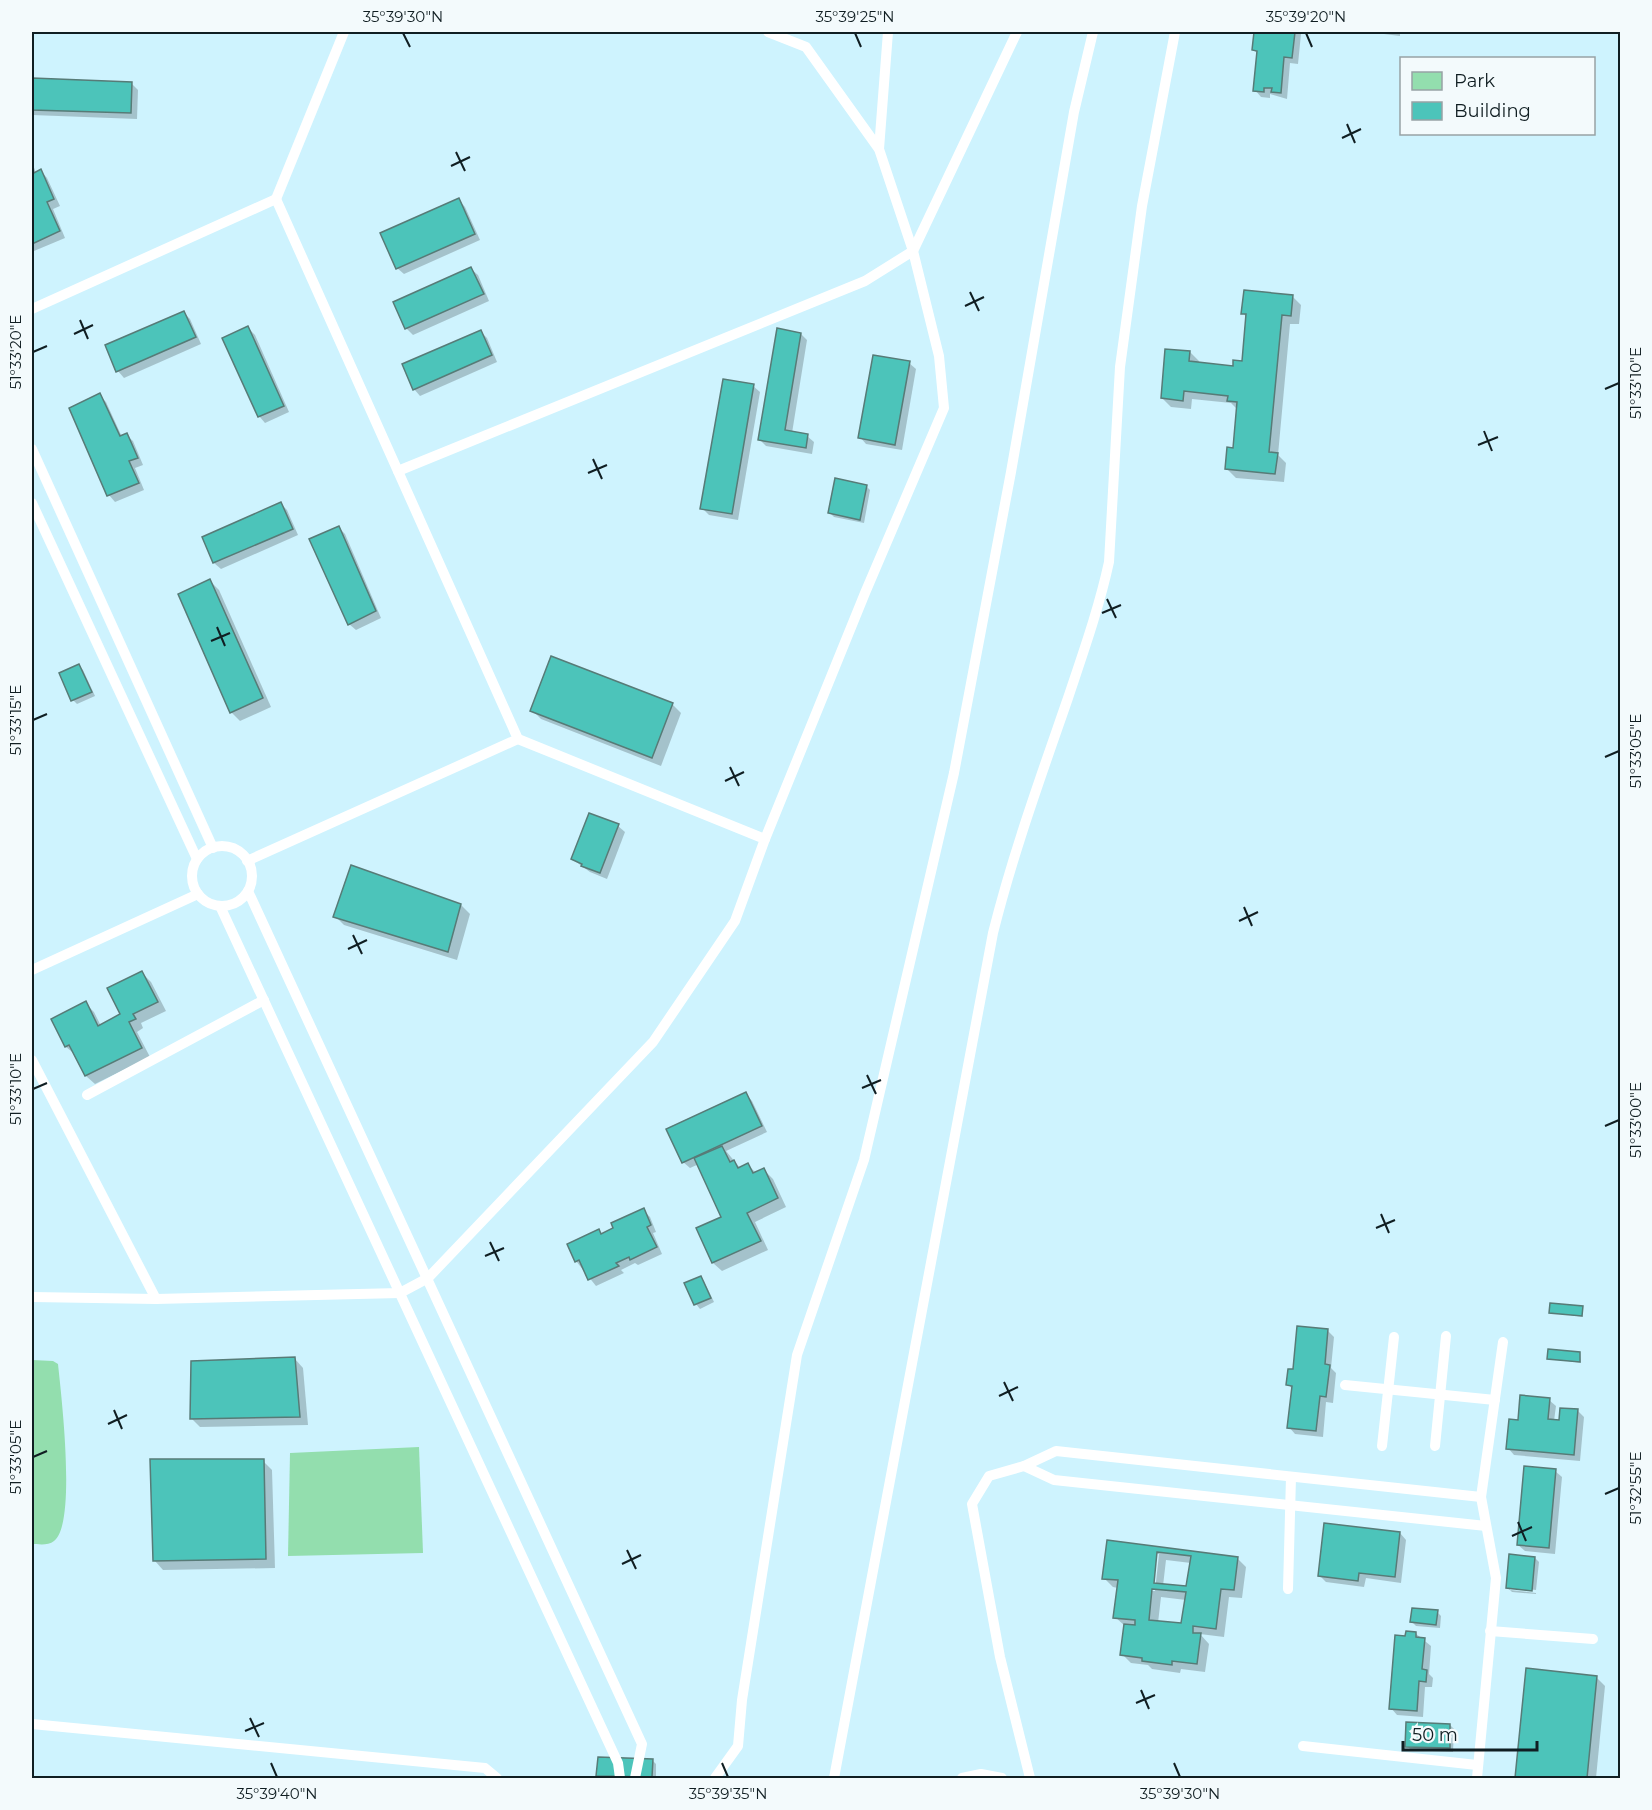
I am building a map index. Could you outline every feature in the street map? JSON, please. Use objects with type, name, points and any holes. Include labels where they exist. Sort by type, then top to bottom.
[{"type":"lane","points":[[32,309],[276,199],[345,32]]},
{"type":"lane","points":[[32,1297],[156,1299],[400,1293],[428,1278],[653,1042],[735,921],[765,839],[865,593],[944,408],[939,356],[913,252],[879,149],[806,47],[788,35],[768,32]]},
{"type":"lane","points":[[879,149],[888,32]]},
{"type":"lane","points":[[398,471],[865,281],[913,252],[1017,32]]},
{"type":"lane","points":[[715,1779],[738,1746],[742,1700],[797,1355],[864,1160],[954,773],[1011,472],[1074,112],[1093,32]]},
{"type":"lane","points":[[834,1779],[993,933],[1007,876],[1089,637],[1109,562],[1120,367],[1142,206],[1175,32]]},
{"type":"lane","points":[[276,199],[518,739],[765,839]]},
{"type":"lane","points":[[32,448],[213,848]]},
{"type":"lane","points":[[32,503],[197,859]]},
{"type":"lane","points":[[247,861],[518,739]]},
{"type":"lane","points":[[223,846],[232,848],[241,853],[247,861],[252,876],[248,891],[236,903],[220,906],[212,904],[198,894],[192,877],[197,859],[204,852],[213,848],[223,846]]},
{"type":"lane","points":[[248,891],[642,1744],[635,1779]]},
{"type":"lane","points":[[32,970],[198,894]]},
{"type":"lane","points":[[220,906],[618,1763],[620,1779]]},
{"type":"lane","points":[[87,1095],[264,1000]]},
{"type":"lane","points":[[32,1060],[156,1299]]},
{"type":"lane","points":[[1435,1446],[1446,1336]]},
{"type":"lane","points":[[1382,1446],[1394,1337]]},
{"type":"lane","points":[[1477,1779],[1496,1578],[1481,1497],[1503,1342]]},
{"type":"lane","points":[[1345,1385],[1495,1400]]},
{"type":"lane","points":[[1030,1779],[1000,1657],[972,1504],[989,1476],[1024,1466],[1056,1451],[1481,1497]]},
{"type":"lane","points":[[1024,1466],[1054,1480],[1486,1526]]},
{"type":"lane","points":[[1288,1589],[1291,1477]]},
{"type":"lane","points":[[1490,1631],[1593,1639]]},
{"type":"lane","points":[[32,1724],[485,1768],[497,1779]]},
{"type":"lane","points":[[1304,1746],[1477,1765]]},
{"type":"lane","points":[[962,1779],[981,1774],[1002,1779]]},
{"type":"green space","points":[[32,1360],[53,1361],[58,1364],[64,1428],[65,1510],[61,1530],[54,1541],[49,1544],[32,1544]]},
{"type":"green space","points":[[419,1447],[423,1553],[288,1556],[290,1453]]},
{"type":"building","points":[[1254,32],[1295,32],[1292,58],[1284,57],[1281,93],[1271,92],[1272,88],[1264,88],[1264,92],[1253,91],[1257,51],[1252,50]]},
{"type":"building","points":[[32,78],[132,82],[131,113],[32,110]]},
{"type":"building","points":[[32,168],[34,173],[41,169],[54,199],[47,202],[60,231],[32,244]]},
{"type":"building","points":[[459,198],[475,234],[396,269],[380,233]]},
{"type":"building","points":[[471,267],[484,294],[405,329],[393,302]]},
{"type":"building","points":[[1244,290],[1293,295],[1291,316],[1282,315],[1269,452],[1278,453],[1275,474],[1225,469],[1227,447],[1233,448],[1237,402],[1227,401],[1228,396],[1184,391],[1183,401],[1161,398],[1165,349],[1190,351],[1189,361],[1233,366],[1233,360],[1242,361],[1246,314],[1241,314]]},
{"type":"building","points":[[184,311],[196,337],[116,372],[105,345]]},
{"type":"building","points":[[248,326],[284,406],[258,417],[222,338]]},
{"type":"building","points":[[777,328],[801,333],[785,430],[808,434],[806,448],[758,440]]},
{"type":"building","points":[[481,330],[492,355],[413,390],[402,364]]},
{"type":"building","points":[[873,355],[910,361],[895,445],[858,438]]},
{"type":"building","points":[[723,379],[754,384],[732,514],[700,509]]},
{"type":"building","points":[[100,393],[120,436],[127,433],[138,458],[129,461],[139,483],[107,496],[69,408]]},
{"type":"building","points":[[835,478],[867,485],[860,520],[828,513]]},
{"type":"building","points":[[281,502],[293,529],[213,563],[202,537]]},
{"type":"building","points":[[339,526],[376,611],[348,625],[309,539]]},
{"type":"building","points":[[210,579],[263,698],[230,713],[178,594]]},
{"type":"building","points":[[551,656],[673,703],[652,758],[530,711]]},
{"type":"building","points":[[79,664],[92,692],[71,701],[59,673]]},
{"type":"building","points":[[589,813],[619,824],[600,873],[581,866],[582,864],[571,859]]},
{"type":"building","points":[[351,865],[461,904],[448,952],[333,917]]},
{"type":"building","points":[[142,971],[158,1002],[133,1014],[136,1019],[129,1022],[142,1048],[85,1076],[69,1045],[65,1047],[51,1019],[86,1001],[98,1026],[120,1014],[107,988]]},
{"type":"building","points":[[746,1092],[762,1126],[682,1163],[666,1129]]},
{"type":"building","points":[[722,1146],[730,1162],[734,1160],[738,1168],[748,1163],[753,1173],[764,1168],[778,1198],[747,1213],[761,1241],[712,1263],[696,1228],[721,1217],[694,1158]]},
{"type":"building","points":[[644,1208],[651,1225],[647,1227],[657,1247],[630,1260],[629,1257],[616,1263],[619,1266],[588,1280],[579,1260],[575,1262],[567,1244],[599,1229],[601,1234],[613,1228],[611,1223]]},
{"type":"building","points":[[701,1276],[711,1298],[694,1305],[684,1283]]},
{"type":"building","points":[[1550,1303],[1583,1306],[1582,1316],[1549,1313]]},
{"type":"building","points":[[1297,1326],[1328,1329],[1325,1364],[1330,1365],[1326,1397],[1320,1396],[1316,1431],[1287,1428],[1292,1386],[1286,1385],[1288,1369],[1293,1369]]},
{"type":"building","points":[[1548,1349],[1580,1352],[1580,1362],[1547,1359]]},
{"type":"building","points":[[295,1357],[300,1417],[190,1419],[191,1361]]},
{"type":"building","points":[[1520,1395],[1550,1398],[1548,1419],[1559,1420],[1560,1408],[1578,1409],[1574,1455],[1506,1449],[1509,1419],[1518,1420]]},
{"type":"building","points":[[150,1459],[264,1459],[266,1559],[153,1561]]},
{"type":"building","points":[[1524,1466],[1556,1469],[1549,1548],[1517,1545]]},
{"type":"building","points":[[1324,1523],[1400,1532],[1395,1577],[1359,1573],[1358,1581],[1318,1576]]},
{"type":"building","points":[[1107,1540],[1238,1557],[1234,1590],[1221,1589],[1216,1629],[1193,1626],[1193,1633],[1201,1633],[1197,1664],[1172,1661],[1172,1665],[1120,1655],[1124,1624],[1135,1625],[1135,1620],[1113,1618],[1118,1580],[1102,1579]],"holes":[[[1157,1552],[1191,1556],[1186,1586],[1154,1583]],[[1152,1589],[1186,1592],[1181,1623],[1149,1620]]]},
{"type":"building","points":[[1509,1554],[1535,1557],[1532,1591],[1506,1588]]},
{"type":"building","points":[[1412,1608],[1438,1610],[1436,1625],[1410,1622]]},
{"type":"building","points":[[1406,1631],[1416,1632],[1416,1637],[1425,1638],[1422,1669],[1427,1670],[1426,1682],[1419,1681],[1417,1711],[1389,1709],[1395,1635],[1405,1636]]},
{"type":"building","points":[[1526,1668],[1597,1676],[1587,1778],[1515,1778]]},
{"type":"building","points":[[1406,1722],[1450,1724],[1450,1748],[1405,1747]]},
{"type":"building","points":[[598,1757],[653,1759],[652,1777],[596,1776]]}]
